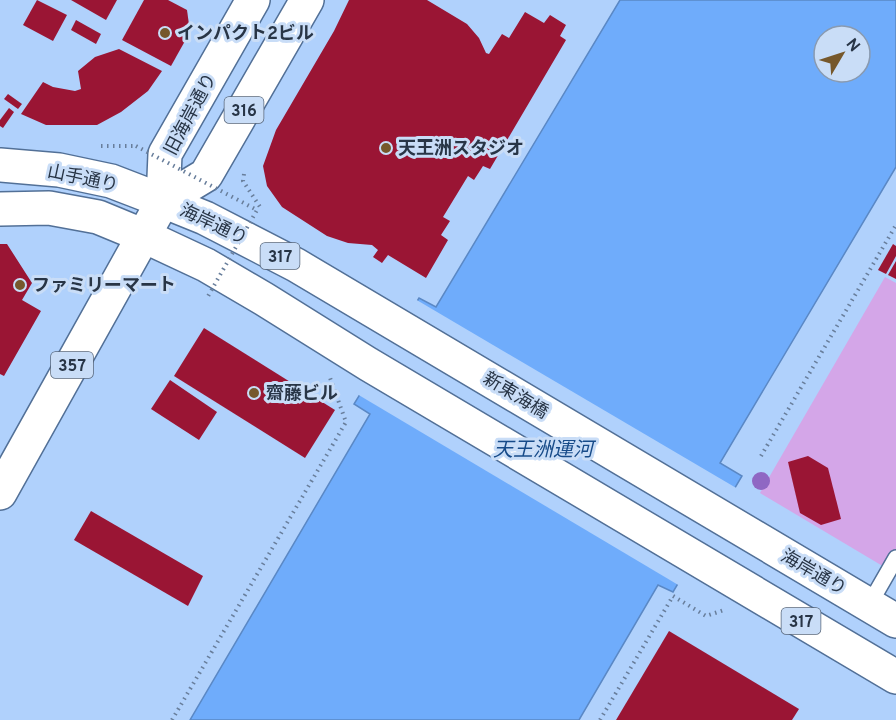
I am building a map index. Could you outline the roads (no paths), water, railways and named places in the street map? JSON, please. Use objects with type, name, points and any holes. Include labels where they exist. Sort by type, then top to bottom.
[{"type":"main road","name":"旧海岸通り","points":[[163,201],[165,154],[253,0]]},
{"type":"main road","name":"316","points":[[163,201],[206,175],[307,0]]},
{"type":"main road","name":"山手通り","points":[[0,165],[59,170],[111,181],[163,201]]},
{"type":"main road","name":"海岸通り","points":[[0,493],[163,201],[205,218],[296,265],[392,322]]},
{"type":"main road","name":"山手通り","points":[[0,208],[49,208],[99,217],[144,236]]},
{"type":"main road","name":"317","points":[[144,236],[206,265],[264,299],[368,364],[896,677]]},
{"type":"main road","name":"新東海橋","points":[[392,322],[732,524]]},
{"type":"main road","name":"海岸通り","points":[[732,524],[883,613]]},
{"type":"lane","points":[[883,613],[896,558]]},
{"type":"water","name":"天王洲運河","points":[[620,0],[896,0],[896,167],[720,463],[742,476],[673,592],[658,585],[579,720],[190,720],[370,414],[354,404],[419,298],[436,307]]},
{"type":"place","name":"インパクト2ビル","points":[[165,33]]},
{"type":"place","name":"天王洲スタジオ","points":[[386,148]]},
{"type":"place","name":"ファミリーマート","points":[[20,285]]},
{"type":"place","name":"齋藤ビル","points":[[254,393]]}]
